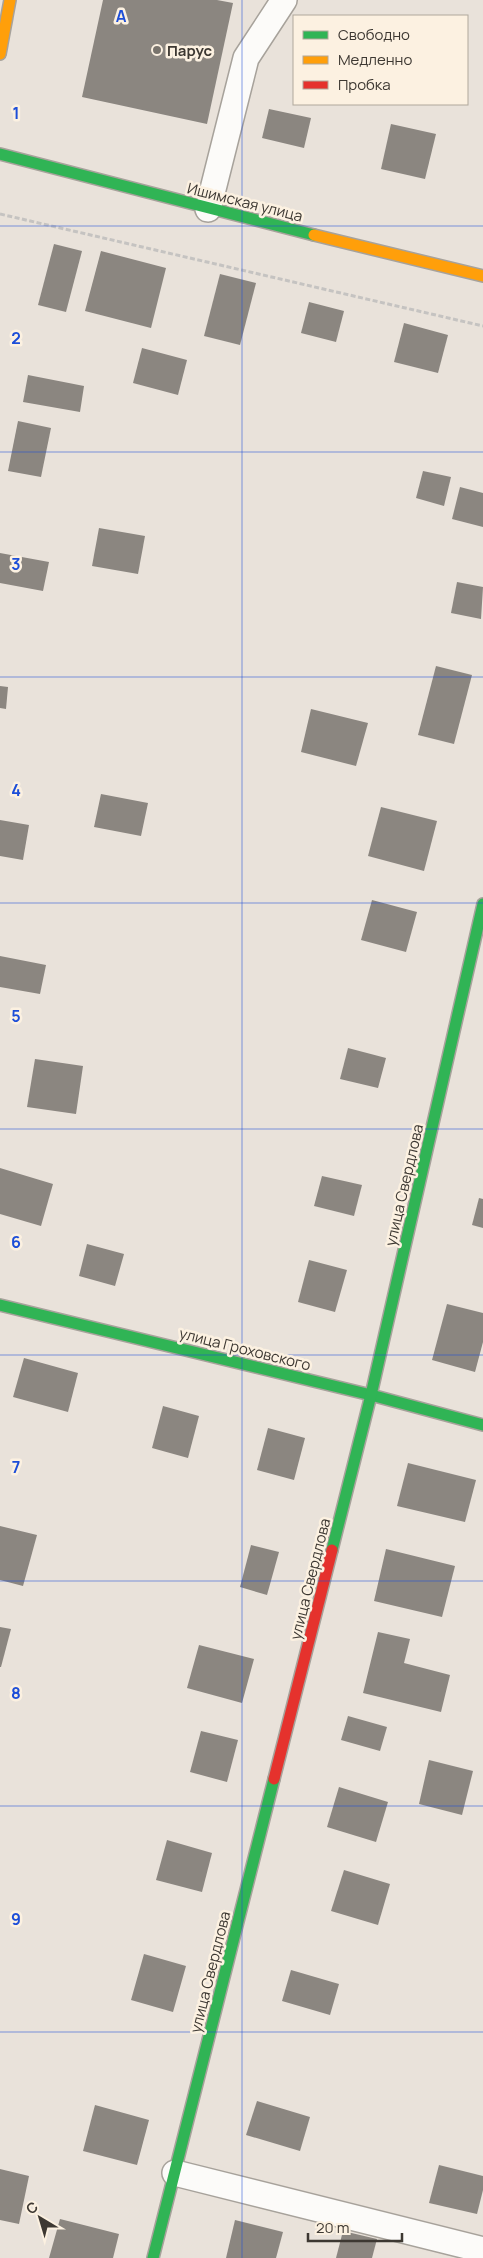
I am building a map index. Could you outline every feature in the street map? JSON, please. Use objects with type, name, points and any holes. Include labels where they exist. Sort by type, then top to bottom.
[{"type":"street","points":[[0,54],[10,0]]},
{"type":"street","points":[[208,209],[246,58],[284,0]]},
{"type":"street","name":"Ишимская улица","points":[[0,154],[208,209],[483,276]]},
{"type":"street","name":"улица Свердлова","points":[[153,2258],[371,1395],[483,904]]},
{"type":"street","name":"улица Гроховского","points":[[0,1305],[371,1395],[483,1426]]},
{"type":"street","points":[[175,2173],[483,2250]]},
{"type":"path","points":[[0,214],[483,326]]},
{"type":"building","name":"Парус","points":[[103,0],[217,0],[233,3],[207,124],[82,97]]},
{"type":"building","points":[[269,109],[311,118],[304,148],[262,138]]},
{"type":"building","points":[[391,124],[436,134],[425,179],[381,169]]},
{"type":"building","points":[[54,244],[82,251],[66,312],[38,305]]},
{"type":"building","points":[[101,251],[166,268],[151,328],[85,311]]},
{"type":"building","points":[[220,274],[256,283],[240,345],[204,336]]},
{"type":"building","points":[[309,302],[344,311],[336,342],[301,333]]},
{"type":"building","points":[[404,323],[448,335],[438,373],[394,362]]},
{"type":"building","points":[[142,348],[187,360],[178,395],[133,383]]},
{"type":"building","points":[[28,375],[84,386],[80,412],[23,402]]},
{"type":"building","points":[[18,421],[51,428],[41,477],[8,471]]},
{"type":"building","points":[[423,471],[451,477],[444,506],[416,498]]},
{"type":"building","points":[[460,487],[483,493],[483,527],[452,519]]},
{"type":"building","points":[[99,528],[145,536],[138,574],[92,566]]},
{"type":"building","points":[[0,553],[49,562],[43,591],[0,583]]},
{"type":"building","points":[[457,582],[483,587],[481,619],[451,613]]},
{"type":"building","points":[[436,666],[472,675],[454,744],[418,735]]},
{"type":"building","points":[[0,686],[8,687],[6,709],[0,708]]},
{"type":"building","points":[[311,709],[368,723],[356,766],[301,752]]},
{"type":"building","points":[[101,794],[148,803],[141,836],[94,827]]},
{"type":"building","points":[[381,807],[437,821],[424,871],[368,856]]},
{"type":"building","points":[[0,820],[29,825],[23,860],[0,856]]},
{"type":"building","points":[[372,900],[417,912],[406,952],[361,940]]},
{"type":"building","points":[[0,956],[46,965],[40,994],[0,987]]},
{"type":"building","points":[[348,1048],[386,1058],[378,1088],[340,1079]]},
{"type":"building","points":[[35,1059],[83,1066],[76,1114],[27,1107]]},
{"type":"building","points":[[0,1168],[53,1184],[41,1226],[0,1214]]},
{"type":"building","points":[[322,1176],[362,1185],[354,1216],[314,1206]]},
{"type":"building","points":[[479,1198],[483,1199],[483,1228],[472,1225]]},
{"type":"building","points":[[87,1244],[124,1254],[115,1286],[79,1276]]},
{"type":"building","points":[[309,1260],[347,1270],[335,1312],[298,1302]]},
{"type":"building","points":[[447,1304],[483,1313],[483,1342],[475,1372],[432,1360]]},
{"type":"building","points":[[24,1358],[78,1373],[68,1412],[13,1397]]},
{"type":"building","points":[[163,1406],[199,1416],[188,1458],[152,1448]]},
{"type":"building","points":[[268,1428],[305,1438],[294,1480],[257,1470]]},
{"type":"building","points":[[408,1463],[476,1480],[465,1522],[397,1506]]},
{"type":"building","points":[[0,1526],[37,1535],[23,1586],[0,1580]]},
{"type":"building","points":[[251,1545],[279,1552],[267,1595],[240,1587]]},
{"type":"building","points":[[386,1549],[455,1566],[442,1617],[374,1601]]},
{"type":"building","points":[[0,1627],[11,1629],[1,1667],[0,1667]]},
{"type":"building","points":[[378,1632],[410,1639],[404,1663],[450,1675],[441,1712],[363,1693]]},
{"type":"building","points":[[199,1645],[254,1659],[242,1703],[187,1688]]},
{"type":"building","points":[[348,1716],[387,1727],[380,1751],[341,1740]]},
{"type":"building","points":[[201,1731],[238,1740],[227,1782],[190,1772]]},
{"type":"building","points":[[429,1760],[473,1771],[462,1815],[419,1804]]},
{"type":"building","points":[[339,1787],[388,1802],[376,1842],[327,1827]]},
{"type":"building","points":[[167,1840],[212,1853],[202,1892],[156,1880]]},
{"type":"building","points":[[344,1870],[390,1884],[378,1925],[331,1911]]},
{"type":"building","points":[[144,1954],[186,1966],[173,2012],[131,2000]]},
{"type":"building","points":[[291,1970],[339,1984],[330,2015],[282,2001]]},
{"type":"building","points":[[257,2101],[310,2117],[300,2151],[246,2135]]},
{"type":"building","points":[[95,2105],[149,2120],[137,2165],[83,2151]]},
{"type":"building","points":[[439,2165],[483,2176],[483,2190],[477,2214],[429,2203]]},
{"type":"building","points":[[0,2169],[29,2176],[19,2224],[0,2220]]},
{"type":"building","points":[[60,2219],[119,2234],[113,2258],[49,2258]]},
{"type":"building","points":[[235,2220],[283,2232],[276,2258],[226,2258]]},
{"type":"building","points":[[343,2231],[377,2239],[372,2258],[336,2258]]},
{"type":"traffic: fast","points":[[0,154],[314,235]]},
{"type":"traffic: fast","points":[[332,1550],[371,1395],[483,904]]},
{"type":"traffic: fast","points":[[0,1305],[371,1395],[483,1425]]},
{"type":"traffic: fast","points":[[153,2258],[274,1779]]},
{"type":"traffic: slow","points":[[0,54],[10,0]]},
{"type":"traffic: slow","points":[[314,235],[483,276]]},
{"type":"traffic: jam","points":[[274,1779],[332,1550]]},
{"type":"place","name":"Парус","points":[[157,50]]}]
